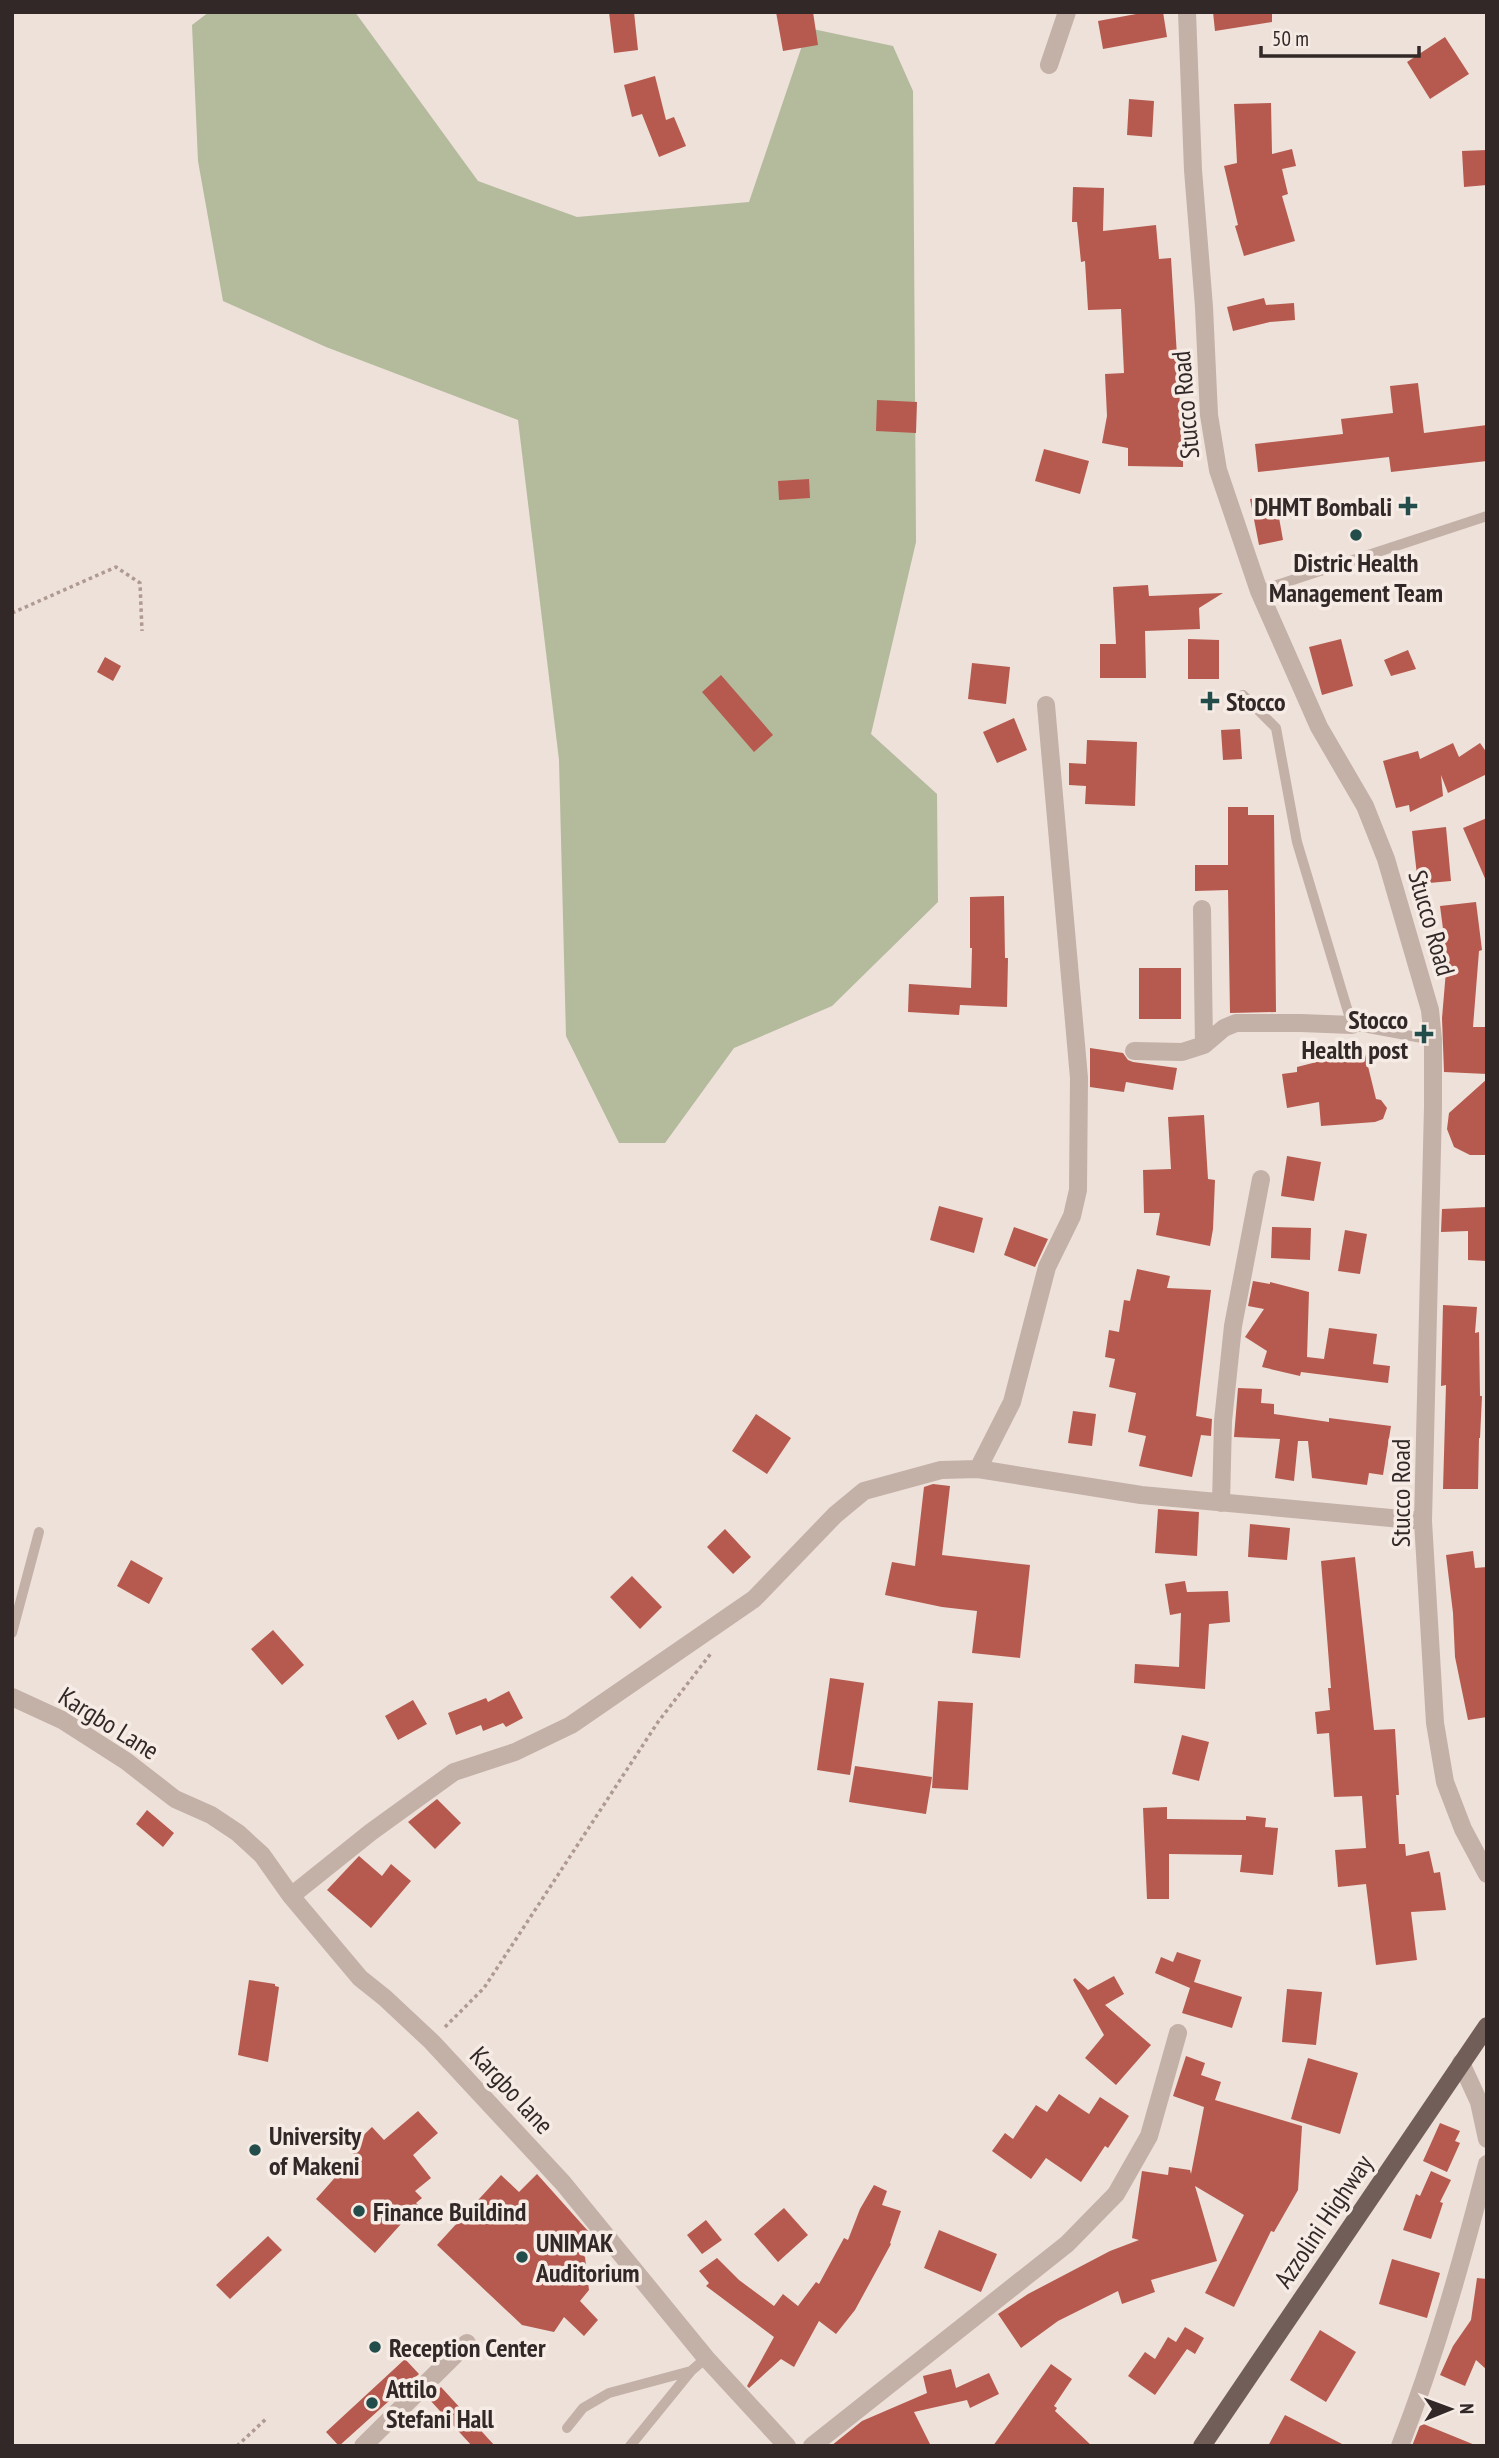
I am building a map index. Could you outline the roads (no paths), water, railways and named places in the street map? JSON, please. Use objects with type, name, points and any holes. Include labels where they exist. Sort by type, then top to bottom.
[{"type":"main road","name":"Azzolini Highway","points":[[1202,2446],[1487,2026]]},
{"type":"street","points":[[1049,65],[1067,12]]},
{"type":"street","name":"Stucco Road","points":[[1187,12],[1209,415],[1218,470],[1259,591],[1319,727],[1365,806],[1386,859],[1430,1010],[1433,1040],[1423,1521],[1435,1723],[1445,1782],[1463,1829],[1487,1874]]},
{"type":"street","points":[[978,1469],[1012,1402],[1047,1267],[1072,1216],[1078,1190],[1079,1078],[1046,705]]},
{"type":"street","points":[[1202,909],[1204,1045]]},
{"type":"street","points":[[1134,1051],[1182,1052],[1204,1045],[1224,1028],[1236,1023],[1352,1026]]},
{"type":"street","points":[[1221,1503],[1223,1421],[1233,1326],[1261,1179]]},
{"type":"street","points":[[291,1896],[371,1832],[454,1772],[515,1752],[571,1725],[754,1599],[835,1516],[864,1491],[941,1470],[978,1469],[1141,1495],[1423,1521]]},
{"type":"street","name":"Kargbo Lane","points":[[12,1697],[62,1720],[126,1761],[175,1799]]},
{"type":"street","name":"Kargbo lane","points":[[175,1799],[211,1815],[238,1833],[262,1855],[291,1896],[360,1978],[432,2042],[563,2183],[706,2358],[787,2446]]},
{"type":"street","points":[[812,2446],[1068,2244],[1116,2194],[1149,2136],[1178,2033]]},
{"type":"street","points":[[1461,2063],[1479,2102],[1487,2139]]},
{"type":"street","points":[[1400,2446],[1418,2402],[1454,2292],[1487,2164]]},
{"type":"street","points":[[363,2446],[467,2343]]},
{"type":"lane","points":[[1259,591],[1487,516]]},
{"type":"lane","points":[[1243,695],[1276,728],[1297,842],[1352,1026],[1433,1040]]},
{"type":"lane","points":[[12,1633],[39,1532]]},
{"type":"lane","points":[[630,2446],[691,2371],[706,2358]]},
{"type":"lane","points":[[567,2428],[583,2408],[609,2393],[691,2371]]},
{"type":"place","name":"DHMT Bombali","points":[[1408,506]]},
{"type":"place","name":"Distric Health Management Team","points":[[1356,535]]},
{"type":"place","name":"Stocco","points":[[1210,701]]},
{"type":"place","name":"Stocco Health post","points":[[1424,1034]]},
{"type":"place","name":"University of Makeni","points":[[255,2150]]},
{"type":"place","name":"Finance Buildind","points":[[359,2211]]},
{"type":"place","name":"UNIMAK Auditorium","points":[[522,2257]]},
{"type":"place","name":"Reception Center","points":[[375,2347]]},
{"type":"place","name":"Attilo Stefani Hall","points":[[372,2403]]}]
